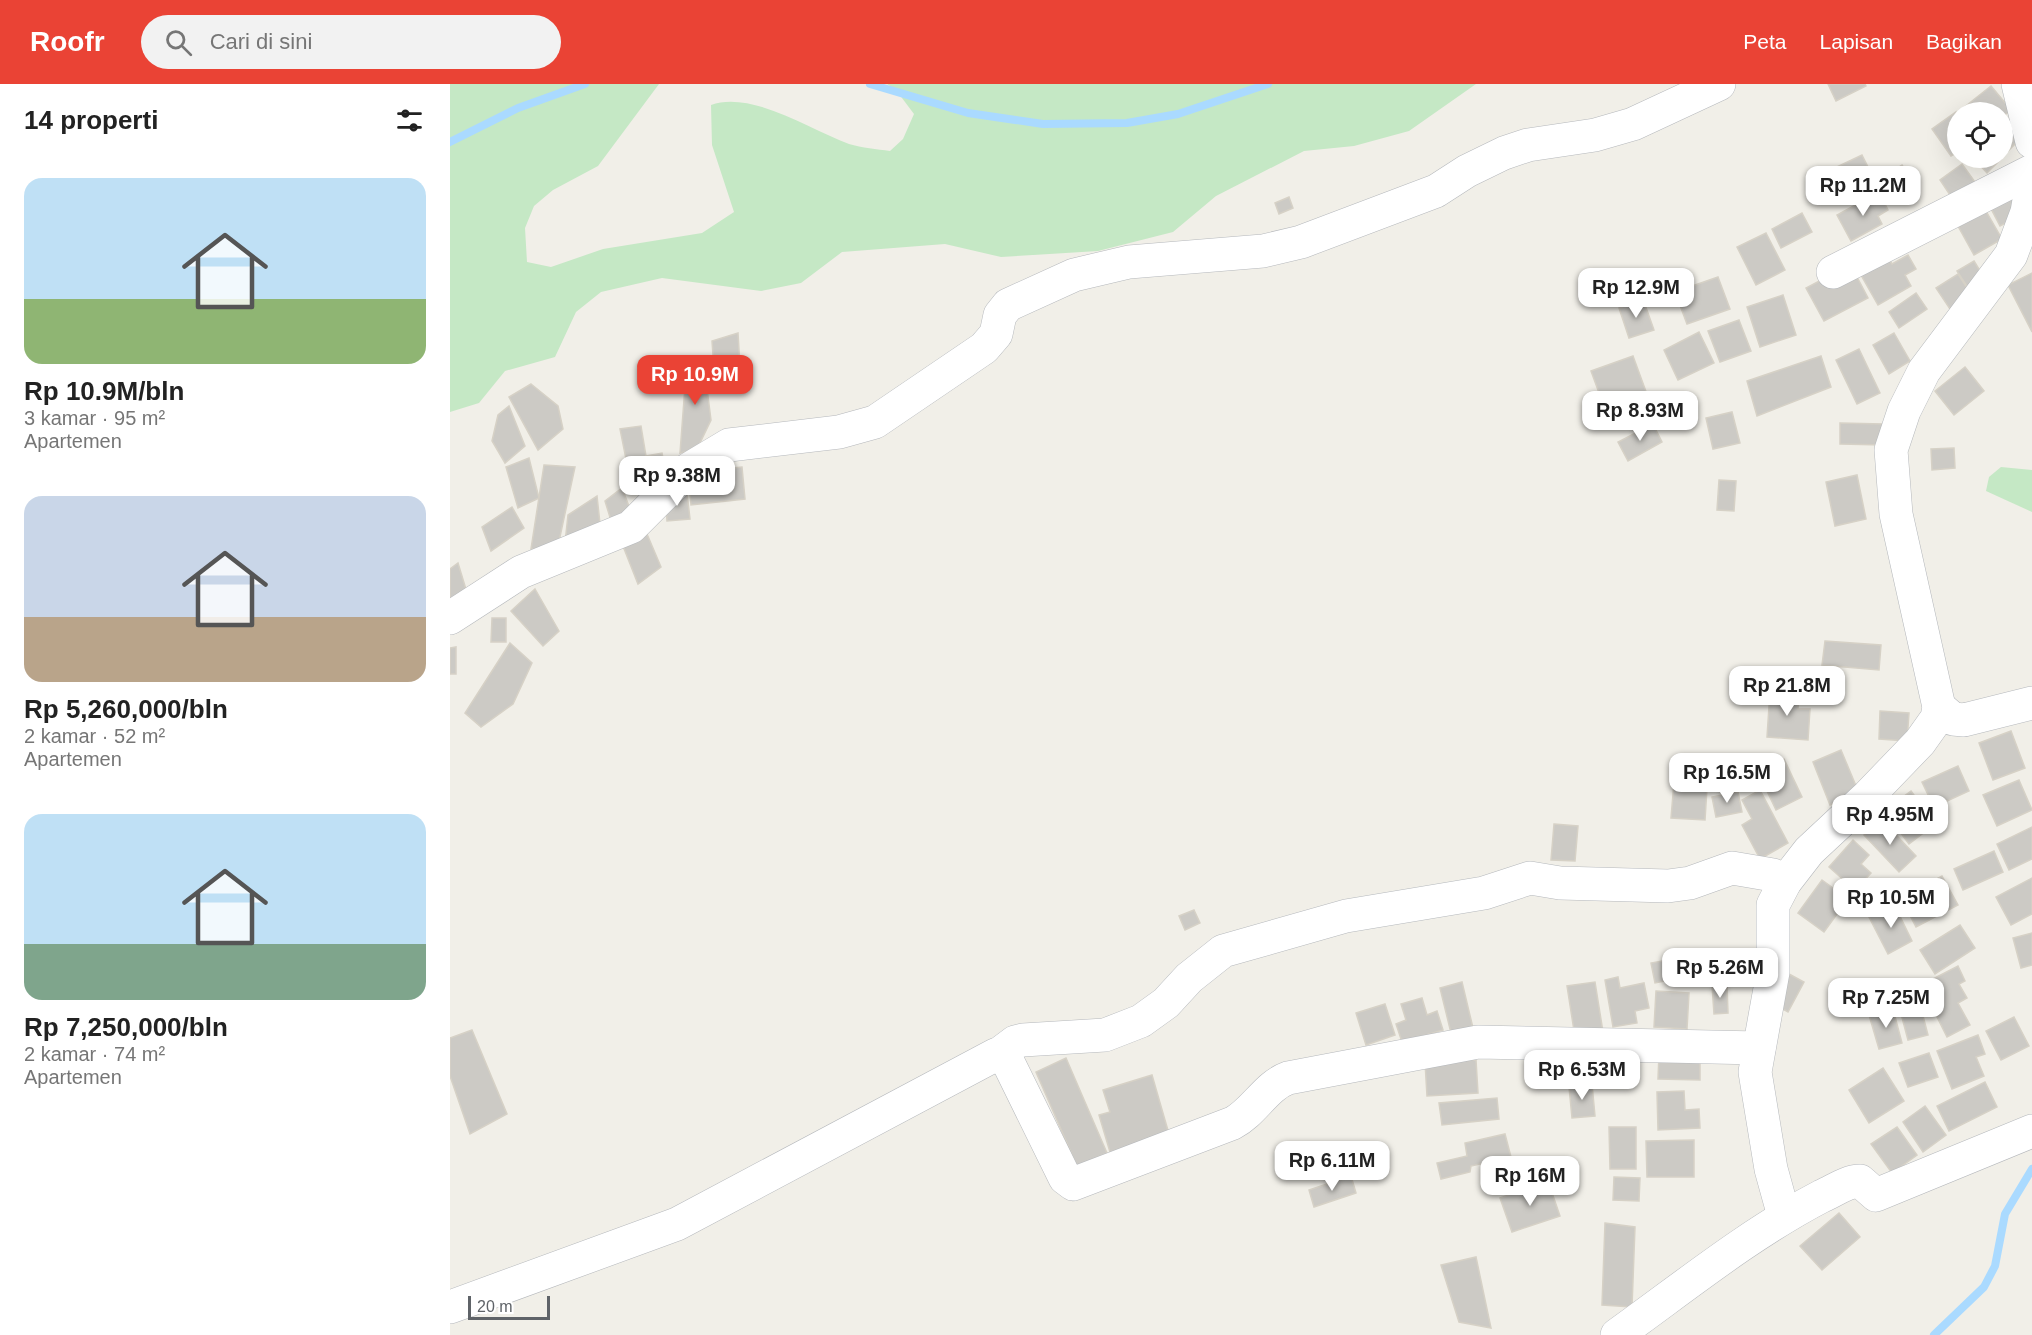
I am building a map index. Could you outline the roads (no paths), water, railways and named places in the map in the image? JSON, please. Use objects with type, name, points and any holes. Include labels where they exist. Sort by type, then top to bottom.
[{"type":"street","points":[[450,618],[521,572],[631,527],[689,469],[729,445],[839,432],[875,422],[984,348],[996,334],[1000,315],[1008,305],[1074,275],[1129,262],[1263,251],[1301,242],[1427,195],[1504,153],[1528,145],[1594,135],[1633,124],[1719,84]]},
{"type":"street","points":[[2018,84],[2032,142]]},
{"type":"street","points":[[1833,273],[2032,171]]},
{"type":"street","points":[[1784,1216],[1771,1169],[1755,1072],[1773,972],[1773,905],[1785,882],[1816,844],[1868,796],[1920,742],[1937,718],[1939,707],[1896,514],[1892,450],[1904,411],[1924,371],[2011,255],[2027,212],[2032,183]]},
{"type":"street","points":[[1939,707],[1953,718],[1964,720],[2032,703]]},
{"type":"street","points":[[1003,1058],[1003,1051],[1015,1042],[1105,1035],[1141,1021],[1166,1003],[1189,978],[1223,951],[1346,916],[1484,893],[1530,878],[1560,883],[1668,886],[1690,883],[1732,868],[1773,875],[1785,882]]},
{"type":"street","points":[[450,1307],[677,1224],[987,1058],[1003,1058],[1008,1062],[1065,1178],[1073,1184],[1233,1123],[1247,1115],[1275,1084],[1288,1077],[1478,1042],[1759,1048]]},
{"type":"street","points":[[1617,1335],[1784,1216],[1854,1181],[1866,1184],[1876,1195],[2032,1131]]},
{"type":"waterway","points":[[450,142],[518,108],[585,84]]},
{"type":"waterway","points":[[870,84],[968,113],[1043,124],[1127,123],[1178,114],[1268,84]]},
{"type":"waterway","points":[[1934,1335],[1984,1287],[1995,1266],[2005,1214],[2032,1169]]}]
